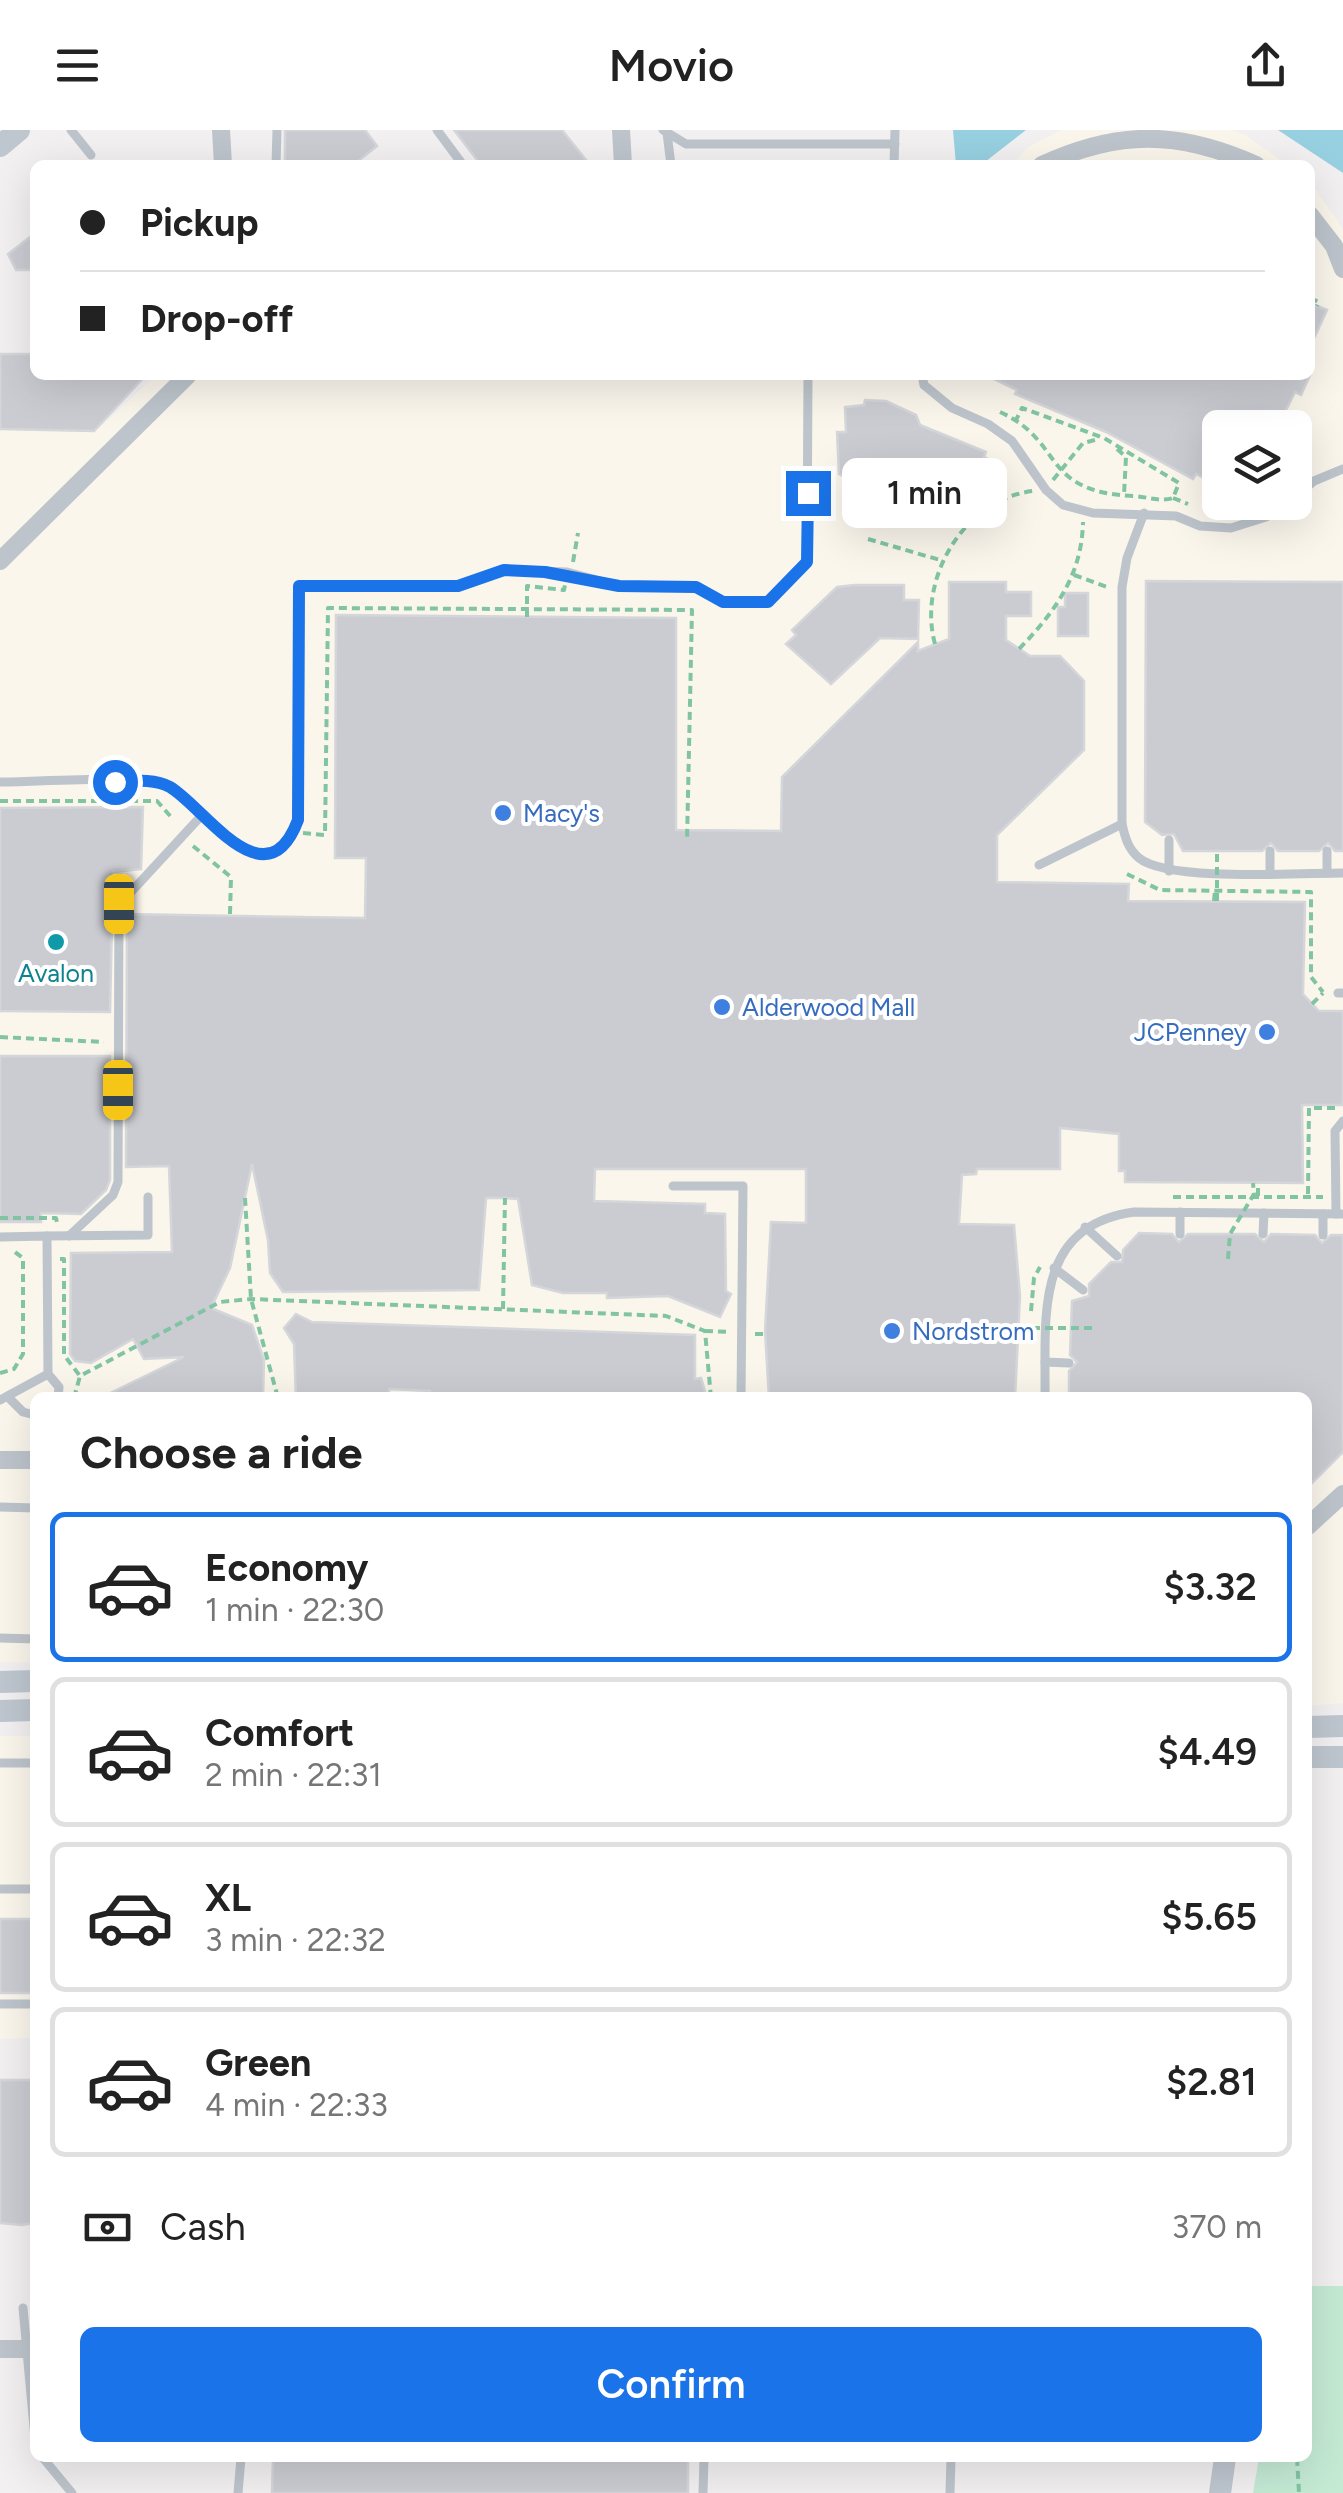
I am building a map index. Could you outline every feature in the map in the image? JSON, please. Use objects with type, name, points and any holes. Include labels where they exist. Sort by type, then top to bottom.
[{"type":"main road","points":[[0,146],[19,130]]},
{"type":"main road","points":[[0,1682],[30,1681]]},
{"type":"main road","points":[[0,1711],[30,1710]]},
{"type":"main road","points":[[1312,1727],[1343,1726]]},
{"type":"main road","points":[[1312,1757],[1343,1757]]},
{"type":"main road","points":[[1220,2493],[1224,2462]]},
{"type":"street","points":[[221,130],[223,160]]},
{"type":"street","points":[[621,130],[623,160]]},
{"type":"street","points":[[1052,160],[1093,140],[1128,132],[1169,132],[1224,148],[1247,160]]},
{"type":"street","points":[[1315,221],[1334,246],[1343,269]]},
{"type":"street","points":[[0,561],[183,380]]},
{"type":"street","points":[[1312,1522],[1343,1494]]},
{"type":"street","points":[[0,2349],[29,2349]]},
{"type":"lane","points":[[71,130],[91,155]]},
{"type":"lane","points":[[276,160],[277,130]]},
{"type":"lane","points":[[437,130],[459,160]]},
{"type":"lane","points":[[665,130],[686,144],[895,144]]},
{"type":"lane","points":[[665,130],[670,160]]},
{"type":"lane","points":[[894,160],[895,130]]},
{"type":"lane","points":[[0,782],[159,782],[184,796],[224,838],[245,850],[264,854],[282,846],[298,820],[299,586],[458,586],[504,570],[556,572],[619,586],[696,587],[723,602],[768,602],[807,562],[808,380]]},
{"type":"lane","points":[[923,380],[952,408],[1012,440],[1046,490],[1063,505],[1232,528],[1257,520]]},
{"type":"lane","points":[[1312,482],[1343,469]]},
{"type":"lane","points":[[1144,513],[1126,558],[1122,587],[1122,824],[1128,845],[1140,859],[1169,871],[1343,874]]},
{"type":"lane","points":[[69,1236],[113,1195],[118,1182],[119,904],[202,815]]},
{"type":"lane","points":[[1039,864],[1122,824]]},
{"type":"lane","points":[[1169,840],[1169,871]]},
{"type":"lane","points":[[1270,851],[1270,873]]},
{"type":"lane","points":[[1327,851],[1327,873]]},
{"type":"lane","points":[[1045,1392],[1046,1300],[1054,1268],[1085,1227],[1103,1216],[1180,1212],[1340,1214],[1335,1131],[1343,1121]]},
{"type":"lane","points":[[674,1186],[743,1186],[741,1392]]},
{"type":"lane","points":[[0,1237],[148,1235],[148,1197]]},
{"type":"lane","points":[[1180,1212],[1180,1234]]},
{"type":"lane","points":[[1263,1234],[1264,1213]]},
{"type":"lane","points":[[1323,1214],[1323,1235]]},
{"type":"lane","points":[[1085,1227],[1116,1256]]},
{"type":"lane","points":[[47,1236],[48,1374],[59,1392]]},
{"type":"lane","points":[[1054,1268],[1082,1290]]},
{"type":"lane","points":[[1046,1362],[1070,1363]]},
{"type":"lane","points":[[30,1414],[4,1399],[48,1374]]},
{"type":"lane","points":[[0,1507],[30,1508]]},
{"type":"lane","points":[[0,1638],[30,1639]]},
{"type":"lane","points":[[0,1763],[30,1763]]},
{"type":"lane","points":[[0,1889],[30,1889]]},
{"type":"lane","points":[[0,2004],[30,2004]]},
{"type":"lane","points":[[22,2308],[29,2349]]},
{"type":"lane","points":[[47,2462],[72,2493]]},
{"type":"lane","points":[[238,2493],[241,2462]]},
{"type":"lane","points":[[703,2493],[704,2462]]},
{"type":"lane","points":[[950,2493],[951,2462]]},
{"type":"path","points":[[1315,300],[1318,306]]},
{"type":"path","points":[[1016,420],[1022,408],[1105,435],[1179,483],[1174,498]]},
{"type":"path","points":[[1000,412],[1035,436],[1059,471],[1081,488],[1124,496],[1174,498],[1188,504]]},
{"type":"path","points":[[935,644],[931,599],[942,561],[984,511],[1018,493],[1046,490],[1082,443],[1105,435]]},
{"type":"path","points":[[1105,435],[1126,458],[1124,496]]},
{"type":"path","points":[[1018,649],[1074,575],[1084,510],[1081,488]]},
{"type":"path","points":[[868,538],[942,561]]},
{"type":"path","points":[[1074,575],[1106,587]]},
{"type":"path","points":[[293,832],[325,835],[328,608],[692,610],[687,841]]},
{"type":"path","points":[[326,768],[336,768]]},
{"type":"path","points":[[0,800],[157,801],[172,817]]},
{"type":"path","points":[[193,846],[231,877],[230,914]]},
{"type":"path","points":[[1214,891],[1216,901],[1217,851]]},
{"type":"path","points":[[1127,874],[1160,890],[1311,892],[1310,978],[1323,992]]},
{"type":"path","points":[[0,1038],[119,1042]]},
{"type":"path","points":[[1308,1196],[1309,1108],[1343,1108]]},
{"type":"path","points":[[1228,1259],[1230,1234],[1254,1194],[1256,1183],[1258,1196]]},
{"type":"path","points":[[1160,1197],[1328,1197]]},
{"type":"path","points":[[245,1198],[251,1299],[276,1392]]},
{"type":"path","points":[[503,1310],[505,1198]]},
{"type":"path","points":[[0,1218],[56,1218],[59,1227]]},
{"type":"path","points":[[64,1248],[64,1354],[80,1376]]},
{"type":"path","points":[[0,1252],[19,1252],[23,1258],[23,1354],[14,1369],[0,1373]]},
{"type":"path","points":[[23,1258],[37,1258]]},
{"type":"path","points":[[56,1259],[64,1259]]},
{"type":"path","points":[[76,1392],[80,1376],[220,1302],[251,1299],[666,1316],[705,1331],[710,1392]]},
{"type":"path","points":[[1019,1328],[1092,1328]]},
{"type":"path","points":[[1297,2462],[1299,2493]]},
{"type":"shaded area","points":[[1061,130],[1231,130],[1246,135],[1280,160],[1016,160],[1028,147]]},
{"type":"shaded area","name":"Alderwood Mall","points":[[1315,189],[1343,229],[1343,1703],[1312,1706],[1312,1392],[30,1392],[30,1663],[0,1662],[0,428],[98,429],[151,380],[1315,380]]},
{"type":"shaded area","points":[[0,1736],[30,1736],[30,2038],[0,2039]]},
{"type":"green space","points":[[1312,2286],[1343,2286],[1343,2493],[1253,2493],[1258,2462],[1312,2462]]},
{"type":"water","points":[[953,130],[1026,130],[987,160],[956,160]]},
{"type":"water","points":[[1278,130],[1343,130],[1343,173]]},
{"type":"building","points":[[285,130],[365,130],[377,146],[359,160],[285,160]]},
{"type":"building","points":[[454,130],[562,130],[586,160],[477,160]]},
{"type":"building","points":[[30,237],[30,270],[16,270],[8,254]]},
{"type":"building","points":[[1315,305],[1327,310],[1315,336]]},
{"type":"building","points":[[0,354],[30,354],[30,380],[141,380],[94,431],[0,429]]},
{"type":"building","points":[[996,380],[1308,380],[1301,395],[1295,392],[1286,410],[1202,410],[1202,477],[1196,474],[1193,479],[1106,432],[1015,394],[1017,390]]},
{"type":"building","points":[[865,400],[886,401],[916,415],[920,425],[986,452],[984,457],[995,462],[975,506],[931,519],[839,474],[837,432],[846,432],[845,407],[864,405]]},
{"type":"building","points":[[1146,581],[1343,582],[1343,851],[1335,851],[1328,843],[1319,851],[1278,851],[1271,843],[1262,851],[1183,851],[1174,834],[1162,835],[1145,822]]},
{"type":"building","name":"Alderwood Mall","points":[[949,582],[1006,582],[1006,592],[1031,592],[1031,616],[1006,616],[1006,640],[1030,656],[1060,656],[1084,681],[1084,750],[997,835],[997,882],[1129,884],[1128,901],[1305,902],[1303,994],[1319,1011],[1343,1011],[1343,1105],[1302,1105],[1303,1183],[1125,1182],[1125,1171],[1119,1171],[1119,1134],[1060,1128],[1060,1169],[977,1169],[976,1174],[962,1175],[959,1224],[1014,1225],[1020,1296],[1015,1392],[769,1392],[765,1331],[771,1222],[806,1223],[806,1169],[595,1169],[594,1201],[705,1204],[705,1213],[725,1214],[726,1291],[731,1294],[720,1317],[668,1296],[607,1298],[607,1293],[563,1293],[532,1285],[518,1199],[505,1198],[486,1198],[479,1290],[283,1292],[270,1273],[268,1240],[252,1164],[230,1268],[211,1308],[252,1325],[264,1360],[263,1392],[112,1392],[184,1357],[144,1359],[133,1339],[91,1363],[75,1361],[70,1354],[71,1253],[172,1252],[169,1166],[126,1167],[127,914],[365,918],[366,858],[335,858],[336,615],[676,618],[676,830],[781,831],[782,777],[918,642],[918,651],[949,639]]},
{"type":"building","points":[[904,585],[904,600],[919,600],[918,639],[880,638],[831,684],[786,644],[796,635],[792,630],[837,587]]},
{"type":"building","points":[[1065,593],[1088,593],[1088,636],[1058,636],[1058,607],[1065,607]]},
{"type":"building","name":"Avalon","points":[[143,807],[141,869],[113,872],[110,1012],[0,1011],[0,808]]},
{"type":"building","name":"Avalon","points":[[0,1056],[110,1056],[110,1180],[106,1190],[81,1214],[41,1213],[41,1222],[0,1222]]},
{"type":"building","points":[[1139,1233],[1172,1234],[1179,1242],[1188,1234],[1255,1234],[1264,1242],[1271,1234],[1315,1235],[1322,1243],[1331,1235],[1343,1235],[1343,1452],[1312,1483],[1312,1392],[1069,1392],[1069,1371],[1077,1362],[1070,1355],[1072,1301],[1089,1296],[1089,1284],[1111,1262],[1122,1262],[1123,1250]]},
{"type":"building","points":[[296,1314],[312,1322],[695,1335],[695,1379],[701,1378],[705,1392],[296,1392],[294,1344],[284,1328]]},
{"type":"building","points":[[0,1919],[30,1919],[30,1993],[0,1993]]},
{"type":"building","points":[[0,2080],[30,2080],[30,2224],[0,2223]]},
{"type":"building","points":[[273,2462],[688,2462],[688,2493],[272,2493]]},
{"type":"place","name":"Macy's","points":[[503,813]]},
{"type":"place","name":"Avalon","points":[[56,942]]},
{"type":"place","name":"Alderwood Mall","points":[[722,1007]]},
{"type":"place","name":"JCPenney","points":[[1267,1032]]},
{"type":"place","name":"Nordstrom","points":[[892,1331]]},
{"type":"route","points":[[115,782],[159,782],[170,787],[184,796],[224,838],[245,850],[264,854],[282,846],[298,820],[299,586],[458,586],[504,570],[568,572],[619,586],[696,587],[723,602],[768,602],[807,562],[808,493]]}]
